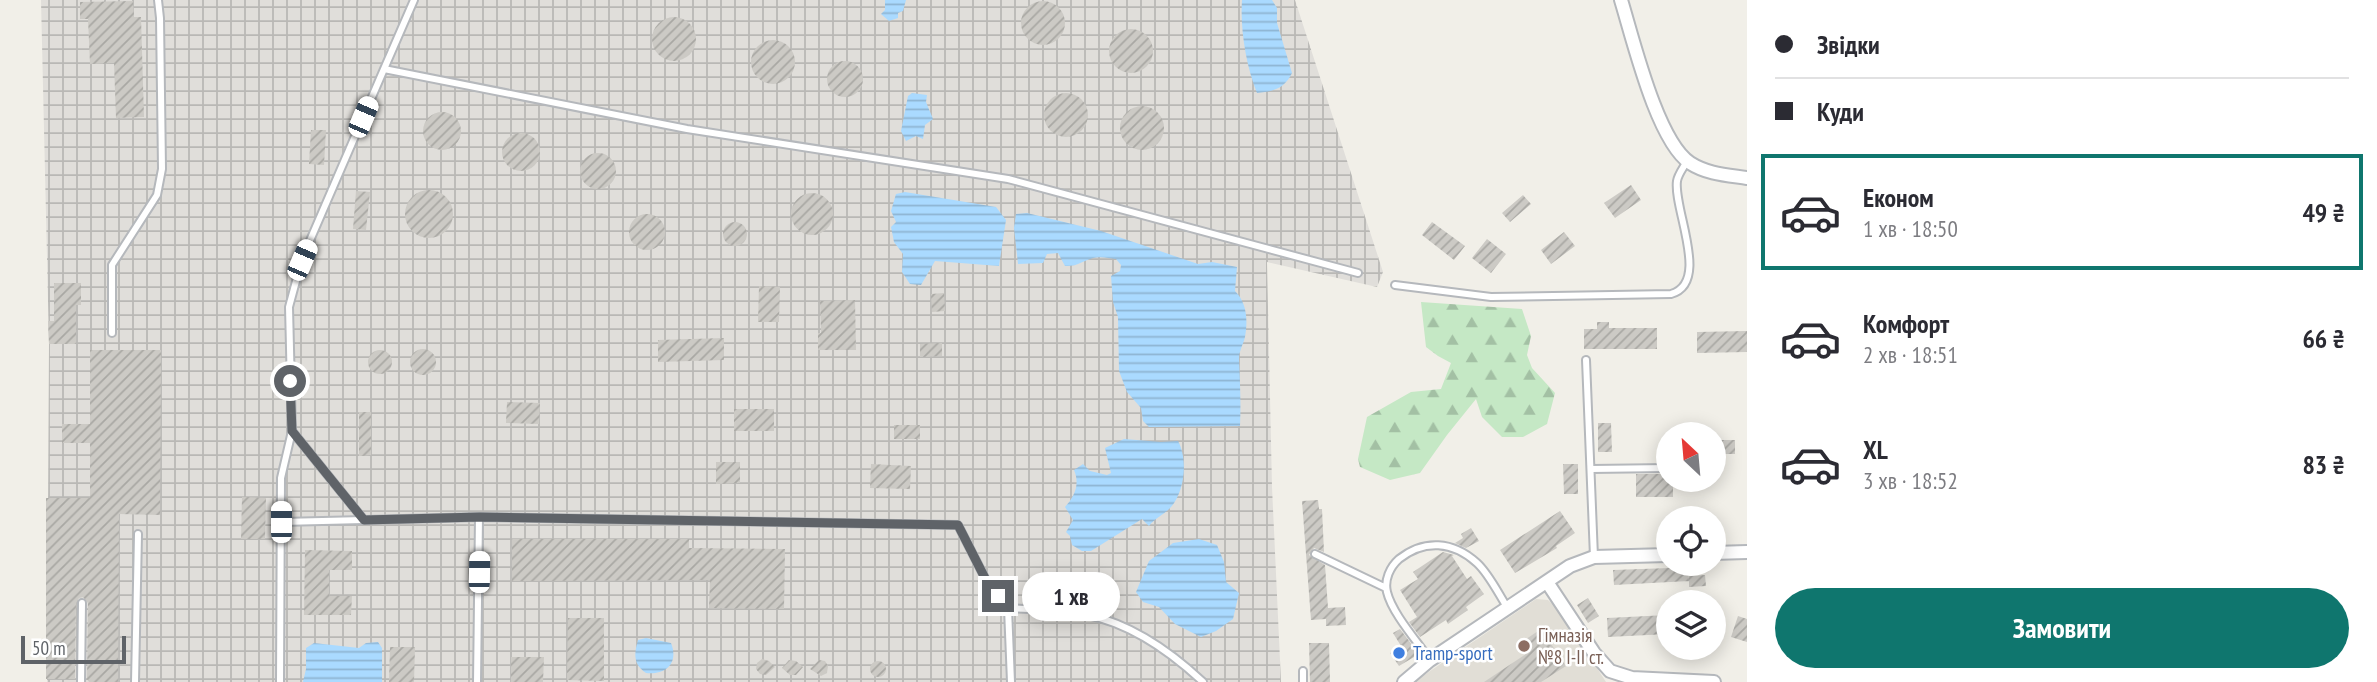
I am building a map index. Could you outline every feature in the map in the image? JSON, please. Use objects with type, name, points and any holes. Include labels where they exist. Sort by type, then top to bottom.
[{"type":"street","points":[[1621,0],[1663,127],[1674,146],[1687,161],[1705,171],[1747,178]]},
{"type":"street","points":[[1726,553],[1747,552]]},
{"type":"street","points":[[1404,682],[1430,660],[1570,566],[1594,557],[1656,555]]},
{"type":"street","points":[[1547,582],[1594,653],[1610,671],[1632,678],[1714,682]]},
{"type":"lane","points":[[112,334],[112,265],[158,195],[162,169],[158,0]]},
{"type":"lane","points":[[280,682],[281,478],[292,431],[289,307],[302,260],[414,0]]},
{"type":"lane","points":[[384,69],[687,128],[1008,179],[1358,273]]},
{"type":"lane","points":[[1395,285],[1491,297],[1680,292],[1686,285],[1690,269],[1677,196],[1677,178],[1687,161]]},
{"type":"lane","points":[[1586,360],[1594,557]]},
{"type":"lane","points":[[292,431],[364,520]]},
{"type":"lane","points":[[1591,469],[1656,468]]},
{"type":"lane","points":[[281,522],[480,517],[958,525],[988,584],[1008,608],[1011,682]]},
{"type":"lane","points":[[477,682],[480,517]]},
{"type":"lane","points":[[135,682],[138,534]]},
{"type":"lane","points":[[1430,660],[1394,608],[1386,588],[1387,576],[1393,564],[1408,552],[1434,544],[1444,545],[1478,563],[1507,607]]},
{"type":"lane","points":[[1315,554],[1386,588]]},
{"type":"lane","points":[[81,682],[82,603]]},
{"type":"lane","points":[[1008,608],[1088,614],[1131,631],[1183,664],[1203,682]]},
{"type":"lane","points":[[1303,671],[1303,682]]},
{"type":"shaded area","points":[[41,0],[1295,0],[1383,272],[1377,287],[1267,262],[1272,487],[1281,682],[47,682],[49,344]]},
{"type":"shaded area","name":"Гімназія №8 I-II ст.","points":[[1536,599],[1548,600],[1559,610],[1606,682],[1414,682]]},
{"type":"green space","points":[[1421,302],[1522,309],[1531,336],[1527,355],[1532,368],[1555,393],[1547,424],[1523,437],[1502,437],[1482,417],[1476,399],[1420,473],[1390,480],[1360,467],[1358,459],[1367,417],[1411,392],[1441,389],[1451,363],[1426,347]]},
{"type":"water","points":[[885,0],[906,0],[898,18],[889,21],[881,14],[885,10]]},
{"type":"water","points":[[1242,0],[1272,0],[1277,8],[1277,23],[1292,73],[1282,86],[1273,90],[1257,93],[1253,82],[1243,35]]},
{"type":"water","points":[[912,93],[927,95],[926,102],[933,119],[925,125],[923,139],[916,136],[906,141],[901,131],[908,96]]},
{"type":"water","points":[[905,192],[996,207],[1006,220],[999,266],[935,261],[921,285],[910,284],[902,272],[903,254],[894,242],[891,227],[896,222],[891,211],[896,194]]},
{"type":"water","points":[[1027,213],[1101,231],[1198,264],[1212,262],[1237,267],[1235,291],[1242,301],[1246,318],[1245,337],[1239,359],[1240,426],[1149,427],[1143,421],[1141,408],[1127,392],[1119,371],[1118,317],[1113,302],[1111,276],[1120,271],[1121,265],[1116,259],[1099,257],[1065,266],[1058,253],[1047,254],[1043,263],[1018,264],[1014,228],[1016,214]]},
{"type":"water","points":[[1124,439],[1178,441],[1183,457],[1184,475],[1176,500],[1149,526],[1142,519],[1091,551],[1082,551],[1072,545],[1066,532],[1073,520],[1065,507],[1076,490],[1074,470],[1083,464],[1090,471],[1107,475],[1111,473],[1105,448]]},
{"type":"water","points":[[1199,539],[1217,545],[1224,562],[1226,582],[1239,593],[1233,619],[1216,631],[1201,637],[1175,624],[1159,607],[1143,602],[1136,592],[1149,561],[1173,543]]},
{"type":"water","points":[[646,638],[671,643],[672,662],[665,670],[646,673],[639,666],[635,654],[638,640]]},
{"type":"water","points":[[378,642],[382,648],[382,682],[303,682],[306,648],[314,643],[359,648],[366,643]]},
{"type":"building","points":[[133,1],[134,17],[141,17],[144,117],[116,118],[114,63],[90,64],[88,19],[80,19],[80,2]]},
{"type":"building","points":[[1043,1],[1052,2],[1059,7],[1064,14],[1064,32],[1059,39],[1052,44],[1043,45],[1034,44],[1027,39],[1022,32],[1021,23],[1022,14],[1027,7],[1034,2]]},
{"type":"building","points":[[674,17],[683,18],[690,23],[695,30],[695,48],[690,55],[683,60],[674,61],[665,60],[658,55],[653,48],[652,39],[653,30],[658,23],[665,18]]},
{"type":"building","points":[[1131,29],[1140,30],[1147,35],[1152,42],[1152,60],[1147,67],[1140,72],[1131,73],[1122,72],[1115,67],[1110,60],[1109,51],[1110,42],[1115,35],[1122,30]]},
{"type":"building","points":[[773,40],[782,41],[789,46],[794,53],[794,71],[789,78],[782,83],[773,84],[764,83],[757,78],[752,71],[751,62],[752,53],[757,46],[764,41]]},
{"type":"building","points":[[845,61],[858,66],[863,79],[858,92],[845,97],[832,92],[827,79],[832,66]]},
{"type":"building","points":[[1066,93],[1075,94],[1082,99],[1087,106],[1087,124],[1082,131],[1075,136],[1066,137],[1057,136],[1050,131],[1045,124],[1044,115],[1045,106],[1050,99],[1057,94]]},
{"type":"building","points":[[1142,106],[1151,107],[1158,112],[1163,119],[1163,137],[1158,144],[1151,149],[1142,150],[1133,149],[1126,144],[1121,137],[1120,128],[1121,119],[1126,112],[1133,107]]},
{"type":"building","points":[[442,112],[456,117],[461,131],[456,145],[442,150],[428,145],[423,131],[428,117]]},
{"type":"building","points":[[311,130],[326,130],[324,165],[309,164]]},
{"type":"building","points":[[521,133],[534,139],[540,152],[534,165],[521,171],[508,165],[502,152],[508,139]]},
{"type":"building","points":[[598,153],[610,159],[616,171],[610,183],[598,189],[586,183],[580,171],[586,159]]},
{"type":"building","points":[[1631,185],[1641,200],[1615,218],[1604,203]]},
{"type":"building","points":[[429,190],[446,197],[453,214],[446,231],[429,238],[412,231],[405,214],[412,197]]},
{"type":"building","points":[[356,191],[370,192],[366,230],[353,229]]},
{"type":"building","points":[[812,193],[827,199],[833,214],[827,229],[812,235],[797,229],[791,214],[797,199]]},
{"type":"building","points":[[1523,195],[1531,204],[1510,222],[1502,213]]},
{"type":"building","points":[[647,214],[659,220],[665,232],[659,244],[647,250],[635,244],[629,232],[635,220]]},
{"type":"building","points":[[735,222],[746,229],[747,234],[740,245],[735,246],[724,239],[723,234],[730,223]]},
{"type":"building","points":[[1432,222],[1465,246],[1454,260],[1422,235]]},
{"type":"building","points":[[1564,232],[1575,246],[1551,264],[1541,250]]},
{"type":"building","points":[[1487,239],[1506,254],[1491,273],[1472,258]]},
{"type":"building","points":[[54,283],[81,283],[81,305],[76,305],[76,344],[49,344],[48,321],[54,321]]},
{"type":"building","points":[[759,286],[780,287],[779,322],[758,322]]},
{"type":"building","points":[[944,293],[945,311],[932,312],[931,294]]},
{"type":"building","points":[[855,300],[856,350],[818,350],[818,333],[821,333],[820,301]]},
{"type":"building","points":[[1597,322],[1609,322],[1609,328],[1657,328],[1657,349],[1584,349],[1584,329],[1597,329]]},
{"type":"building","points":[[1747,331],[1747,352],[1697,353],[1697,332]]},
{"type":"building","points":[[724,338],[724,360],[658,362],[658,340]]},
{"type":"building","points":[[942,343],[942,356],[920,357],[920,344]]},
{"type":"building","points":[[423,349],[432,353],[436,362],[432,371],[423,375],[414,371],[410,362],[414,353]]},
{"type":"building","points":[[90,350],[161,350],[160,515],[119,514],[118,682],[89,682],[87,679],[88,603],[83,597],[76,603],[75,679],[46,679],[46,498],[90,498],[90,443],[62,443],[62,424],[90,424]]},
{"type":"building","points":[[380,350],[391,357],[392,362],[385,373],[380,374],[369,367],[368,362],[375,351]]},
{"type":"building","points":[[507,402],[540,403],[539,424],[506,423]]},
{"type":"building","points":[[734,409],[774,409],[774,431],[734,431]]},
{"type":"building","points":[[359,412],[371,412],[371,455],[359,456]]},
{"type":"building","points":[[1598,423],[1611,423],[1612,452],[1598,452]]},
{"type":"building","points":[[894,425],[920,425],[920,439],[894,439]]},
{"type":"building","points":[[1726,440],[1735,440],[1735,454],[1726,454]]},
{"type":"building","points":[[716,462],[740,462],[740,483],[716,484]]},
{"type":"building","points":[[871,464],[911,466],[910,489],[870,488]]},
{"type":"building","points":[[1563,464],[1578,464],[1578,494],[1564,494]]},
{"type":"building","points":[[1636,474],[1656,474],[1656,492],[1673,492],[1673,497],[1636,497]]},
{"type":"building","points":[[242,497],[266,498],[265,539],[241,539]]},
{"type":"building","points":[[1318,500],[1319,509],[1322,509],[1324,552],[1314,548],[1309,555],[1325,565],[1328,608],[1345,607],[1346,625],[1326,626],[1326,619],[1311,620],[1302,501]]},
{"type":"building","points":[[1560,511],[1575,533],[1556,546],[1557,548],[1515,573],[1500,550]]},
{"type":"building","points":[[1471,528],[1479,541],[1466,548],[1455,543],[1463,538],[1461,534]]},
{"type":"building","points":[[512,539],[689,539],[689,548],[785,549],[784,609],[709,608],[710,580],[512,581]]},
{"type":"building","points":[[305,550],[352,551],[352,570],[329,570],[329,596],[352,596],[351,615],[304,615]]},
{"type":"building","points":[[1443,552],[1454,555],[1452,556],[1467,579],[1471,576],[1484,594],[1448,624],[1446,620],[1420,637],[1409,622],[1417,617],[1400,590],[1418,579],[1413,572]]},
{"type":"building","points":[[1656,568],[1656,576],[1689,576],[1689,581],[1614,585],[1613,570]]},
{"type":"building","points":[[1689,576],[1705,576],[1706,586],[1689,587]]},
{"type":"building","points":[[1588,598],[1599,616],[1588,623],[1577,605]]},
{"type":"building","points":[[1656,616],[1656,635],[1608,637],[1607,618]]},
{"type":"building","points":[[1738,616],[1747,619],[1747,642],[1731,637]]},
{"type":"building","points":[[568,618],[604,618],[604,681],[567,680]]},
{"type":"building","points":[[1400,629],[1419,654],[1399,666],[1390,653],[1401,646],[1393,633]]},
{"type":"building","points":[[1541,629],[1566,666],[1541,682],[1484,682],[1526,654],[1519,644]]},
{"type":"building","points":[[1309,643],[1329,643],[1330,682],[1310,682]]},
{"type":"building","points":[[390,647],[415,647],[414,682],[389,682]]},
{"type":"building","points":[[511,657],[544,657],[543,682],[511,682]]},
{"type":"building","points":[[762,659],[775,667],[766,675],[760,674],[756,669],[757,663]]},
{"type":"building","points":[[789,660],[796,661],[803,667],[796,675],[790,675],[782,668]]},
{"type":"building","points":[[819,660],[825,661],[828,666],[827,673],[821,676],[810,669]]},
{"type":"building","points":[[878,661],[884,663],[884,675],[878,677],[872,675],[870,669],[872,663]]},
{"type":"place","name":"Гімназія №8 I-II ст.","points":[[1524,646]]},
{"type":"place","name":"Tramp-sport","points":[[1399,653]]},
{"type":"route","points":[[290,381],[292,431],[364,520],[480,517],[958,525],[988,584],[998,596]]}]
